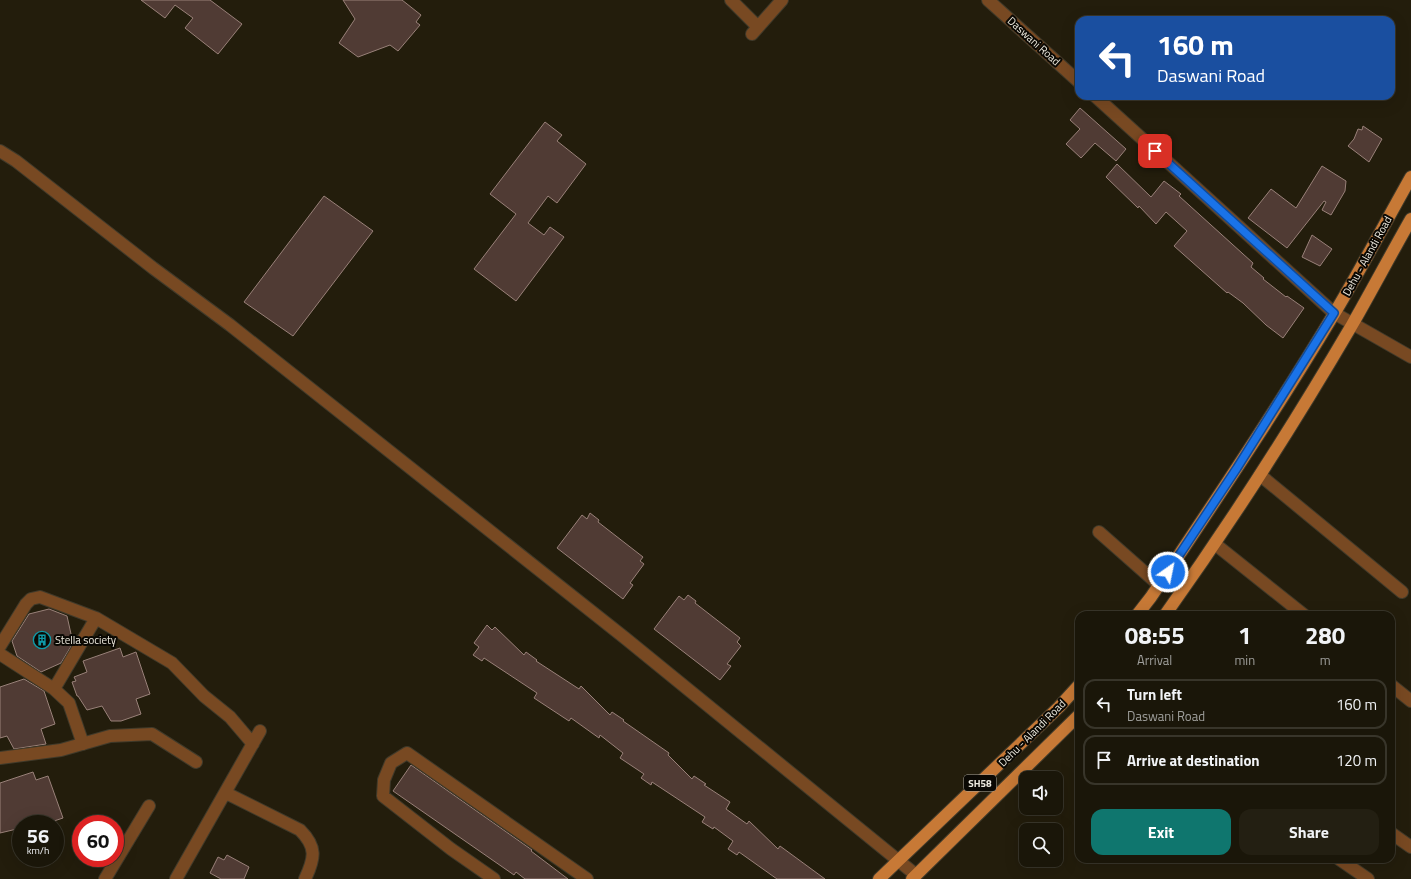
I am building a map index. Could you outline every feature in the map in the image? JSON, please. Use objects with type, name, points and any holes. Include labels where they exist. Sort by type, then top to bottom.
[{"type":"main road","name":"Dehu - Alandi Road","points":[[1140,611],[1237,468],[1334,313],[1411,177]]},
{"type":"main road","name":"Dehu - Alandi Road","points":[[1168,611],[1215,544],[1260,475],[1352,324],[1411,219]]},
{"type":"main road","name":"Dehu - Alandi Road","points":[[879,879],[1059,707],[1075,689]]},
{"type":"main road","name":"Dehu - Alandi Road","points":[[914,877],[1075,719]]},
{"type":"street","points":[[730,0],[744,4],[755,30],[780,1]]},
{"type":"street","name":"Daswani Road","points":[[988,0],[1075,78]]},
{"type":"street","points":[[1099,100],[1334,313],[1411,357]]},
{"type":"street","points":[[0,151],[230,325],[619,633],[898,860],[914,877]]},
{"type":"street","points":[[1260,475],[1402,592]]},
{"type":"street","points":[[1099,532],[1159,585]]},
{"type":"street","points":[[1215,544],[1299,611]]},
{"type":"street","points":[[0,646],[26,604],[31,599],[40,597],[96,618],[172,663],[204,696],[230,717],[253,744]]},
{"type":"street","points":[[54,689],[96,618]]},
{"type":"street","points":[[0,654],[54,689],[69,703],[83,744]]},
{"type":"street","points":[[1395,688],[1411,701]]},
{"type":"street","points":[[176,879],[260,731]]},
{"type":"street","points":[[0,758],[61,750],[110,736],[152,734],[196,762]]},
{"type":"street","points":[[494,879],[450,848],[382,796],[384,780],[391,763],[407,753],[587,879]]},
{"type":"street","points":[[226,793],[300,830],[308,838],[312,846],[314,856],[305,879]]},
{"type":"street","points":[[105,879],[149,806]]},
{"type":"street","points":[[1395,836],[1411,847]]},
{"type":"street","points":[[1344,863],[1368,879]]},
{"type":"building","points":[[141,0],[210,0],[242,24],[218,54],[185,28],[193,18],[175,5],[165,18]]},
{"type":"building","points":[[343,0],[402,0],[421,15],[416,22],[420,25],[398,51],[390,45],[358,57],[339,43],[355,19]]},
{"type":"building","points":[[1080,108],[1126,149],[1116,161],[1095,143],[1081,158],[1066,144],[1080,129],[1070,120]]},
{"type":"building","points":[[545,122],[562,135],[557,141],[586,164],[557,203],[548,196],[528,223],[544,235],[550,227],[564,237],[516,301],[474,269],[516,214],[490,194]]},
{"type":"building","points":[[1363,126],[1382,139],[1369,162],[1348,146],[1354,139],[1358,129],[1362,130]]},
{"type":"building","points":[[1117,164],[1151,197],[1164,181],[1181,194],[1179,196],[1253,263],[1251,267],[1264,278],[1263,279],[1286,297],[1287,296],[1304,308],[1283,338],[1266,325],[1243,303],[1228,292],[1227,293],[1174,246],[1187,231],[1166,212],[1156,224],[1139,206],[1138,208],[1106,177]]},
{"type":"building","points":[[1322,166],[1346,181],[1345,191],[1331,215],[1322,210],[1326,202],[1324,201],[1287,248],[1248,218],[1271,189],[1296,208]]},
{"type":"building","points":[[324,196],[373,231],[293,336],[244,302]]},
{"type":"building","points":[[1312,235],[1332,249],[1320,266],[1302,257]]},
{"type":"building","points":[[590,513],[599,520],[598,522],[643,557],[640,561],[644,564],[630,583],[633,585],[623,599],[557,548],[582,515],[587,519]]},
{"type":"building","points":[[688,595],[696,601],[695,603],[740,638],[737,642],[741,646],[727,664],[731,666],[720,680],[654,629],[679,596],[684,600]]},
{"type":"building","name":"Stella society","points":[[49,609],[67,616],[73,643],[61,663],[41,672],[17,656],[12,641],[29,614]]},
{"type":"building","points":[[487,625],[492,630],[495,627],[524,655],[526,652],[537,660],[536,661],[579,689],[581,686],[610,715],[612,712],[669,753],[668,755],[692,779],[694,776],[706,784],[704,785],[730,802],[726,809],[747,824],[749,821],[778,849],[780,846],[825,879],[777,879],[739,852],[737,855],[728,849],[733,841],[714,827],[713,829],[702,822],[705,817],[652,782],[651,785],[641,778],[644,774],[620,758],[623,753],[600,735],[599,738],[571,718],[569,721],[534,698],[537,693],[484,658],[482,661],[473,655],[479,647],[474,643]]},
{"type":"building","points":[[120,648],[123,657],[136,652],[150,694],[136,699],[141,714],[121,721],[111,721],[102,706],[87,710],[77,696],[72,682],[76,681],[74,677],[87,672],[83,661]]},
{"type":"building","points":[[24,679],[44,691],[55,724],[41,729],[46,744],[14,749],[7,736],[0,738],[0,687]]},
{"type":"building","points":[[411,765],[532,850],[531,851],[568,879],[525,879],[516,872],[514,875],[393,791]]},
{"type":"building","points":[[33,772],[36,780],[48,776],[62,815],[12,815],[12,830],[0,833],[0,783]]},
{"type":"building","points":[[227,855],[249,867],[244,879],[221,879],[210,873],[218,857],[224,860]]},
{"type":"place","name":"Stella society","points":[[42,640]]},
{"type":"route","points":[[1155,151],[1260,248],[1334,313],[1301,368],[1237,468],[1168,572]]}]
